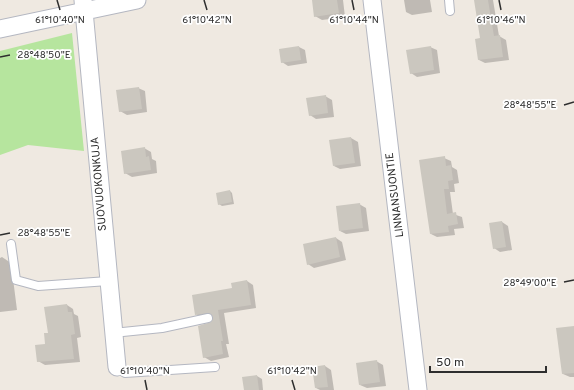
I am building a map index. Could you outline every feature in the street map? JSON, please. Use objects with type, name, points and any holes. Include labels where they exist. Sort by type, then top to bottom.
[{"type":"street","points":[[0,29],[83,6],[137,0]]},
{"type":"street","name":"LINNANSUONTIE","points":[[372,0],[418,390]]},
{"type":"street","name":"SUOVUOKONKUJA","points":[[83,6],[117,367]]},
{"type":"lane","points":[[448,0],[450,11]]},
{"type":"lane","points":[[11,244],[16,280],[38,286],[108,281]]},
{"type":"lane","points":[[113,333],[162,328],[208,318]]},
{"type":"lane","points":[[117,367],[125,373],[215,366]]},
{"type":"green space","points":[[72,33],[84,151],[28,145],[0,155],[0,51]]},
{"type":"building","points":[[312,0],[337,0],[339,13],[314,17]]},
{"type":"building","points":[[474,0],[488,0],[494,36],[500,35],[503,57],[478,60],[475,39],[480,38]]},
{"type":"building","points":[[299,46],[301,60],[281,63],[279,49]]},
{"type":"building","points":[[431,46],[434,70],[410,74],[406,50]]},
{"type":"building","points":[[139,87],[142,109],[119,112],[116,90]]},
{"type":"building","points":[[326,95],[328,113],[309,116],[306,98]]},
{"type":"building","points":[[351,137],[355,163],[333,166],[329,140]]},
{"type":"building","points":[[145,147],[146,157],[149,156],[151,170],[124,174],[121,151]]},
{"type":"building","points":[[445,156],[446,166],[451,165],[453,180],[448,181],[449,189],[444,189],[447,214],[456,212],[458,224],[448,226],[449,232],[430,234],[419,160]]},
{"type":"building","points":[[230,190],[232,202],[218,205],[216,193]]},
{"type":"building","points":[[360,203],[363,228],[339,231],[336,206]]},
{"type":"building","points":[[502,221],[506,247],[493,249],[489,223]]},
{"type":"building","points":[[336,237],[340,257],[307,265],[303,244]]},
{"type":"building","points":[[247,280],[251,305],[218,310],[223,341],[221,341],[223,354],[203,358],[198,326],[211,322],[213,317],[209,313],[195,315],[192,295],[232,288],[231,283]]},
{"type":"building","points":[[67,304],[68,312],[72,312],[75,334],[71,335],[74,359],[37,362],[35,345],[45,344],[44,333],[48,333],[44,307]]},
{"type":"building","points":[[574,326],[574,373],[562,374],[556,328]]},
{"type":"building","points":[[377,360],[380,382],[359,385],[356,363]]},
{"type":"building","points":[[325,365],[328,387],[315,388],[312,367]]},
{"type":"building","points":[[257,375],[259,390],[244,390],[242,377]]}]
